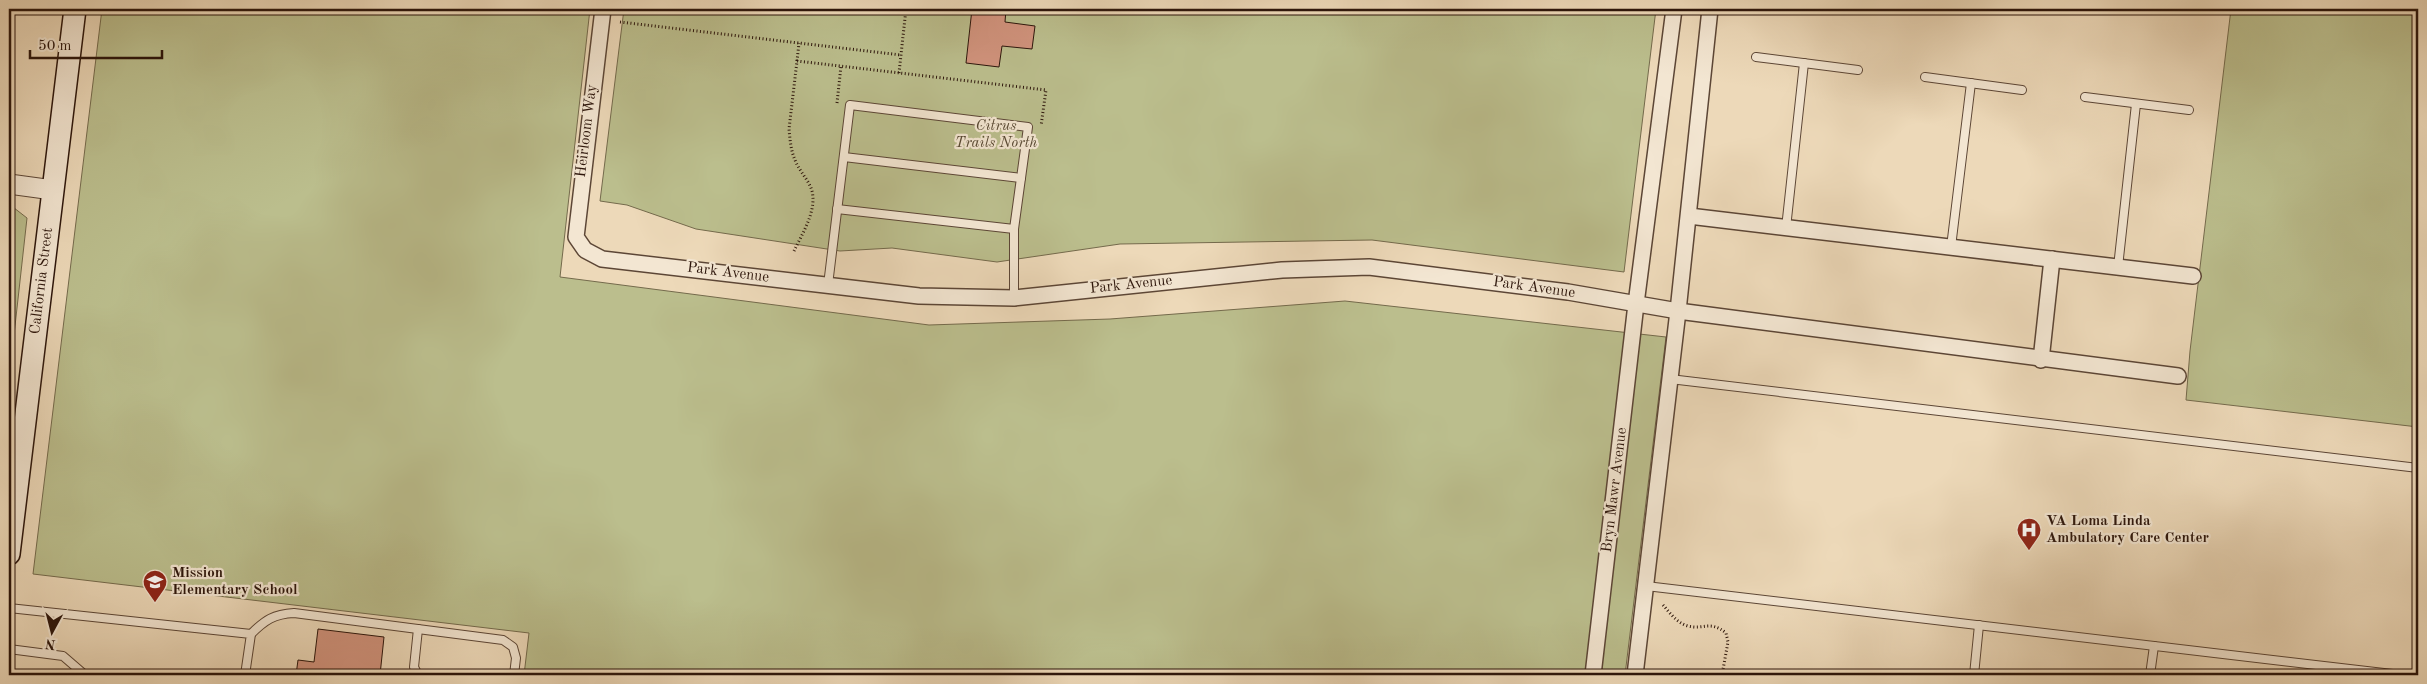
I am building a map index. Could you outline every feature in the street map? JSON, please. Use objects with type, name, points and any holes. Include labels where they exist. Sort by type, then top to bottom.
[{"type":"main road","name":"California Street","points":[[9,554],[75,9]]},
{"type":"street","name":"Heirloom Way","points":[[585,250],[576,237],[577,211],[603,9]]},
{"type":"street","name":"Bryn Mawr Avenue","points":[[1593,675],[1636,304],[1674,9]]},
{"type":"street","points":[[1635,675],[1689,216],[1710,9]]},
{"type":"street","points":[[9,184],[53,190]]},
{"type":"street","points":[[1689,216],[2193,276]]},
{"type":"street","name":"Park Avenue","points":[[585,250],[602,258],[919,296],[1014,298],[1282,270],[1369,267],[1568,292],[1678,311],[2040,360],[2178,376]]},
{"type":"street","points":[[2040,360],[2052,259]]},
{"type":"lane","points":[[1756,57],[1858,70]]},
{"type":"lane","points":[[1786,228],[1804,63]]},
{"type":"lane","points":[[1925,77],[2022,90]]},
{"type":"lane","points":[[1951,247],[1971,83]]},
{"type":"lane","points":[[2085,98],[2189,110]]},
{"type":"lane","points":[[2118,267],[2136,104]]},
{"type":"lane","points":[[828,285],[850,105],[1028,127],[1014,230],[1014,298]]},
{"type":"lane","points":[[844,157],[1021,178]]},
{"type":"lane","points":[[837,209],[1014,230]]},
{"type":"lane","points":[[1670,379],[2418,468]]},
{"type":"lane","points":[[1646,586],[2401,675]]},
{"type":"lane","points":[[9,608],[251,634]]},
{"type":"lane","points":[[245,675],[251,634],[266,619],[279,614],[294,613],[503,640],[513,647],[516,658],[514,675]]},
{"type":"lane","points":[[1974,675],[1979,625]]},
{"type":"lane","points":[[418,629],[414,667],[418,675]]},
{"type":"lane","points":[[2150,675],[2154,646]]},
{"type":"lane","points":[[9,649],[63,656],[85,675]]},
{"type":"path","points":[[797,61],[900,73],[906,9]]},
{"type":"path","points":[[620,22],[901,55]]},
{"type":"path","points":[[794,251],[809,218],[812,204],[812,191],[795,161],[789,130],[799,43]]},
{"type":"path","points":[[1006,85],[1007,79]]},
{"type":"path","points":[[1663,605],[1675,619],[1687,626],[1712,625],[1726,633],[1728,642],[1722,675]]},
{"type":"green space","points":[[102,9],[590,9],[560,277],[929,325],[1110,319],[1345,301],[1666,337],[1625,675],[524,675],[529,633],[33,574]]},
{"type":"green space","name":"Citrus Trails North","points":[[624,9],[1656,9],[1624,272],[1372,240],[1120,244],[997,262],[892,248],[840,251],[696,229],[627,205],[600,201]]},
{"type":"green space","points":[[2231,9],[2418,9],[2418,427],[2186,400],[2190,351]]},
{"type":"green space","points":[[9,204],[27,218],[9,380]]},
{"type":"building","points":[[972,9],[1006,9],[1005,22],[1035,26],[1032,49],[1002,46],[999,67],[966,63]]},
{"type":"building","points":[[318,629],[384,637],[380,675],[296,675],[298,660],[314,662]]},
{"type":"place","name":"VA Loma Linda Ambulatory Care Center","points":[[2029,551]]},
{"type":"place","name":"Mission Elementary School","points":[[155,603]]}]
